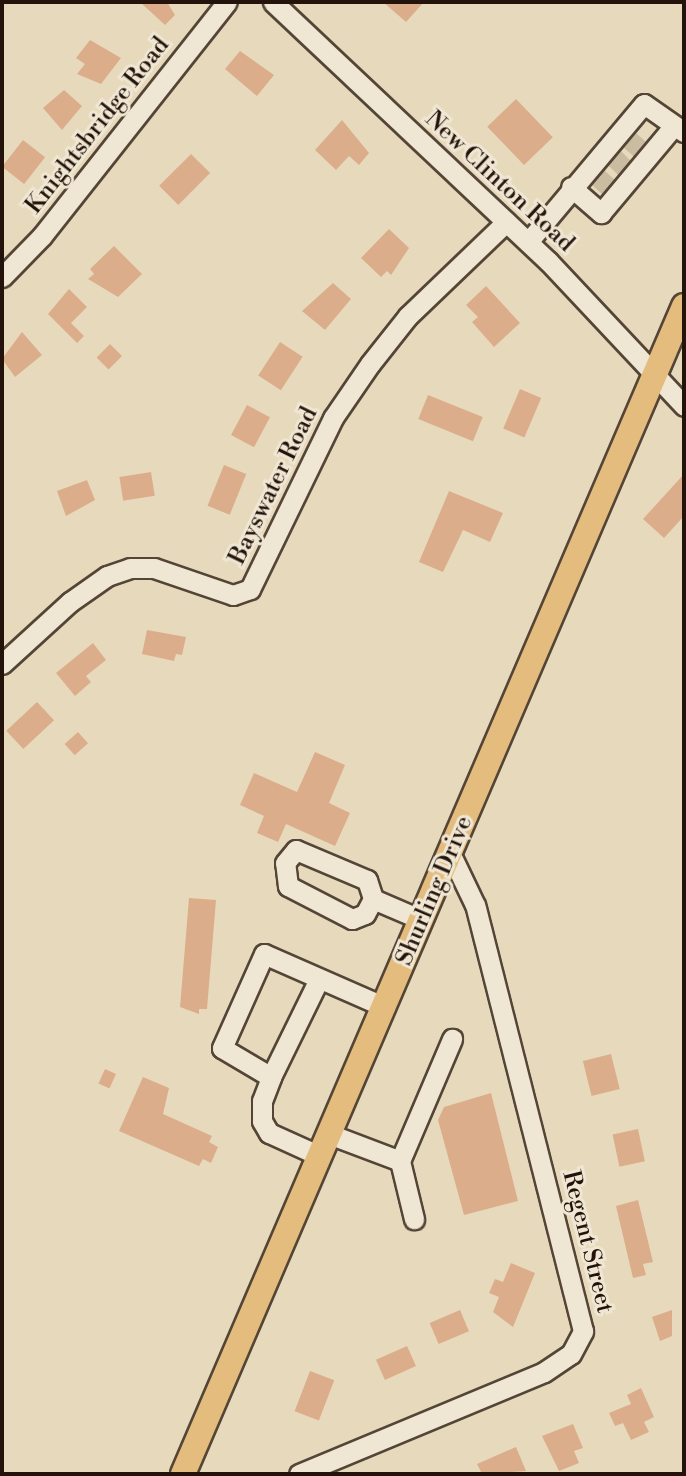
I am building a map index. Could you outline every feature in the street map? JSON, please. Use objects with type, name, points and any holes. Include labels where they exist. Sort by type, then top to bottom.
[{"type":"main road","name":"Shurling Drive","points":[[183,1474],[451,855],[684,306]]},
{"type":"street","name":"Knightsbridge Road","points":[[2,277],[42,236],[228,2]]},
{"type":"street","name":"New Clinton Road","points":[[273,2],[527,242],[653,376],[684,405]]},
{"type":"street","points":[[527,242],[571,187],[593,171],[620,163],[636,145],[644,104],[678,130]]},
{"type":"street","points":[[571,187],[601,213],[613,192],[620,163],[636,145],[678,130]]},
{"type":"street","name":"Bayswater Road","points":[[2,664],[69,603],[107,576],[131,568],[154,568],[233,595],[250,589],[333,418],[370,363],[408,316],[506,222]]},
{"type":"street","points":[[373,899],[365,914],[352,919],[288,886],[285,863],[296,850],[367,880],[373,899],[422,920]]},
{"type":"street","name":"Regent Street","points":[[299,1474],[544,1372],[571,1354],[583,1332],[475,905],[451,855]]},
{"type":"street","points":[[271,1077],[222,1048],[264,954],[385,1007]]},
{"type":"street","points":[[319,979],[271,1077],[262,1121],[280,1140],[325,1145],[400,1161]]},
{"type":"street","points":[[414,1219],[400,1161],[452,1038]]},
{"type":"building","points":[[140,2],[167,2],[175,15],[165,25]]},
{"type":"building","points":[[383,2],[424,2],[406,22]]},
{"type":"building","points":[[90,40],[121,58],[101,84],[77,74],[85,64],[76,58]]},
{"type":"building","points":[[240,51],[274,75],[257,96],[225,69]]},
{"type":"building","points":[[64,90],[82,106],[62,130],[43,108]]},
{"type":"building","points":[[516,99],[553,137],[524,165],[487,127]]},
{"type":"building","points":[[342,120],[369,153],[359,165],[349,156],[336,170],[315,150]]},
{"type":"building","points":[[23,140],[45,157],[24,184],[2,167]]},
{"type":"building","points":[[191,154],[210,173],[178,205],[159,186]]},
{"type":"building","points":[[389,229],[409,248],[391,275],[387,271],[381,277],[361,258]]},
{"type":"building","points":[[114,246],[142,274],[118,297],[88,279],[94,274],[90,269]]},
{"type":"building","points":[[333,283],[351,299],[325,330],[302,311]]},
{"type":"building","points":[[486,286],[520,323],[494,347],[472,322],[478,317],[466,305]]},
{"type":"building","points":[[69,289],[87,307],[71,323],[84,336],[77,343],[48,314]]},
{"type":"building","points":[[22,332],[42,355],[15,377],[2,359]]},
{"type":"building","points":[[280,342],[303,357],[281,390],[258,376]]},
{"type":"building","points":[[110,344],[122,356],[109,369],[97,357]]},
{"type":"building","points":[[520,389],[541,398],[524,438],[503,429]]},
{"type":"building","points":[[428,395],[483,417],[473,441],[418,419]]},
{"type":"building","points":[[247,405],[270,417],[254,447],[231,435]]},
{"type":"building","points":[[224,465],[246,474],[230,515],[208,506]]},
{"type":"building","points":[[151,472],[155,496],[123,501],[119,477]]},
{"type":"building","points":[[684,474],[684,516],[664,538],[643,519]]},
{"type":"building","points":[[87,480],[95,500],[66,516],[57,491]]},
{"type":"building","points":[[449,491],[503,513],[490,542],[463,530],[443,572],[419,562]]},
{"type":"building","points":[[147,630],[186,637],[182,655],[176,654],[174,661],[142,654]]},
{"type":"building","points":[[93,643],[106,660],[86,676],[91,682],[75,696],[56,673]]},
{"type":"building","points":[[37,702],[54,720],[23,749],[6,731]]},
{"type":"building","points":[[78,732],[88,743],[75,755],[65,744]]},
{"type":"building","points":[[315,752],[345,765],[329,803],[350,813],[335,846],[286,824],[278,842],[257,833],[264,816],[240,805],[254,773],[297,792]]},
{"type":"building","points":[[189,898],[216,900],[207,1009],[199,1009],[199,1014],[180,1007]]},
{"type":"building","points":[[611,1054],[620,1089],[592,1096],[583,1061]]},
{"type":"building","points":[[105,1069],[116,1074],[109,1088],[98,1084]]},
{"type":"building","points":[[143,1077],[169,1088],[163,1114],[212,1136],[209,1142],[218,1147],[211,1163],[203,1159],[199,1166],[119,1131]]},
{"type":"building","points":[[491,1093],[518,1201],[464,1215],[438,1120],[444,1107]]},
{"type":"building","points":[[638,1129],[645,1161],[619,1167],[613,1134]]},
{"type":"building","points":[[638,1200],[653,1262],[643,1264],[646,1275],[633,1278],[616,1206]]},
{"type":"building","points":[[511,1263],[535,1273],[513,1327],[493,1312],[499,1297],[489,1293],[495,1279],[503,1282]]},
{"type":"building","points":[[460,1310],[469,1331],[439,1344],[430,1323]]},
{"type":"building","points":[[672,1310],[672,1336],[660,1341],[652,1317]]},
{"type":"building","points":[[407,1346],[416,1366],[385,1380],[376,1360]]},
{"type":"building","points":[[310,1371],[334,1380],[319,1420],[295,1411]]},
{"type":"building","points":[[641,1388],[654,1417],[644,1422],[649,1432],[631,1440],[623,1423],[615,1426],[609,1413],[631,1404],[627,1395]]},
{"type":"building","points":[[573,1424],[583,1448],[574,1451],[579,1463],[559,1471],[542,1436]]},
{"type":"building","points":[[516,1447],[526,1471],[482,1474],[477,1464]]},
{"type":"tunnel","points":[[630,140],[644,152]]},
{"type":"tunnel","points":[[614,157],[627,170]]},
{"type":"tunnel","points":[[596,175],[611,189]]}]
